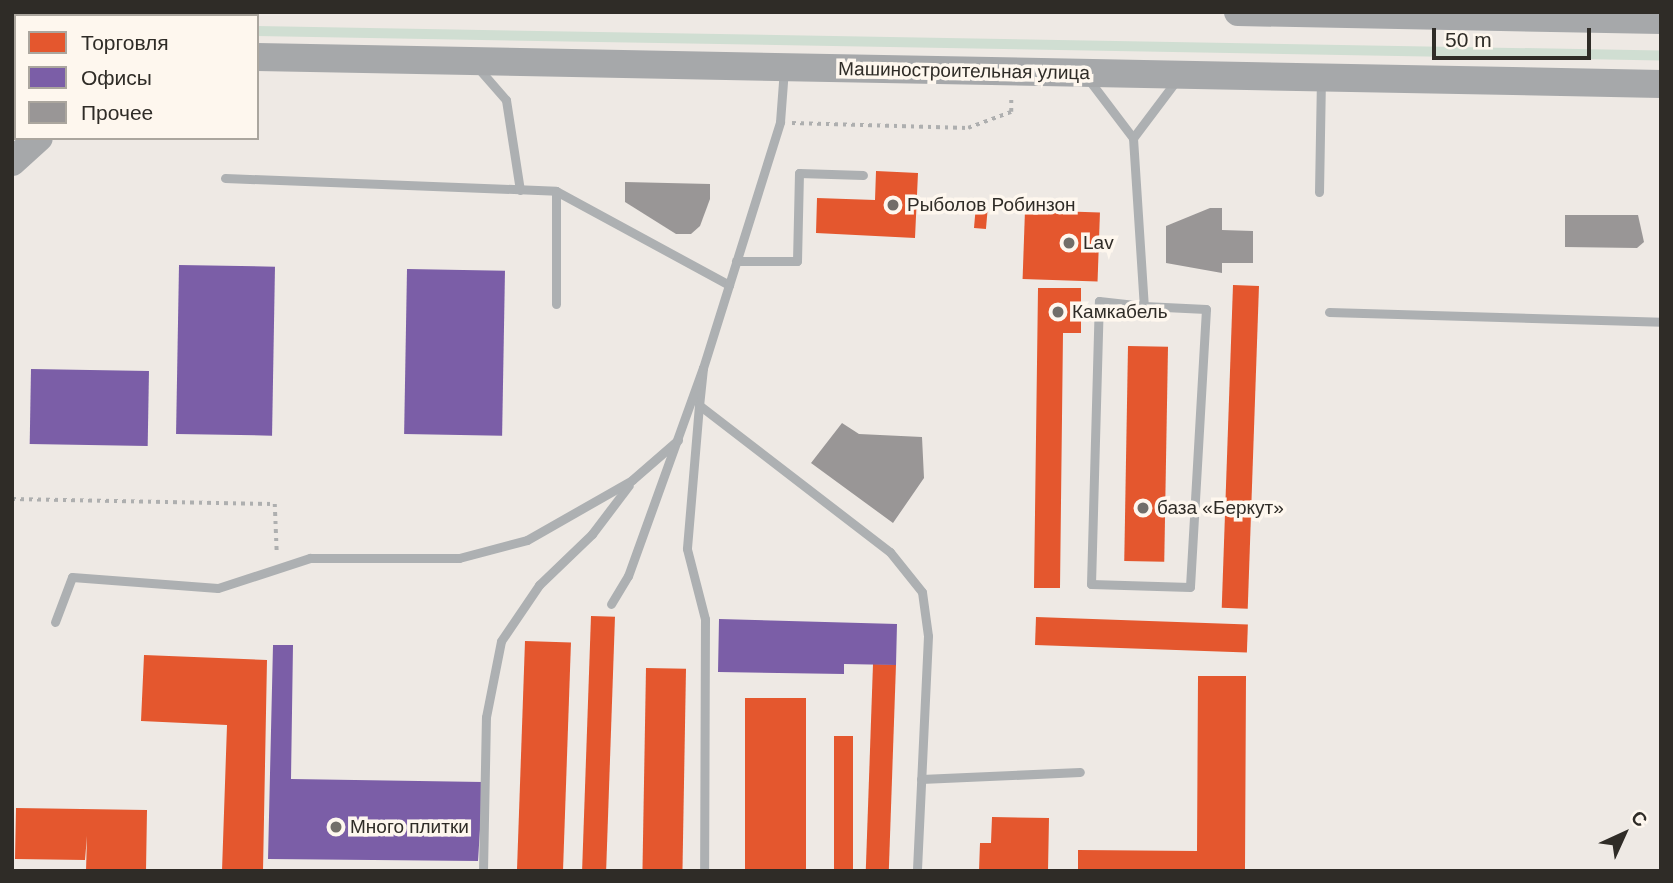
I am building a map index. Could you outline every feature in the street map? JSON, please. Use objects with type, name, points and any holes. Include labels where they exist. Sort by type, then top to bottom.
[{"type":"main road","points":[[1238,12],[1661,20]]},
{"type":"main road","name":"Машиностроительная улица","points":[[260,58],[1661,84]]},
{"type":"main road","points":[[12,162],[37,140]]},
{"type":"lane","points":[[470,61],[506,100],[520,190]]},
{"type":"lane","points":[[611,604],[628,576],[703,368],[780,122],[784,67]]},
{"type":"lane","points":[[1081,73],[1133,138],[1144,306]]},
{"type":"lane","points":[[1133,138],[1182,75]]},
{"type":"lane","points":[[1319,192],[1321,77]]},
{"type":"lane","points":[[736,261],[797,261],[799,173],[863,174]]},
{"type":"lane","points":[[225,178],[556,191],[729,285]]},
{"type":"lane","points":[[556,191],[556,304]]},
{"type":"lane","points":[[1099,301],[1144,306],[1206,309],[1190,587],[1091,584],[1099,301]]},
{"type":"lane","points":[[1329,312],[1661,322]]},
{"type":"lane","points":[[703,368],[687,549],[705,619],[704,871]]},
{"type":"lane","points":[[699,405],[890,552],[922,592],[928,636],[917,871]]},
{"type":"lane","points":[[55,622],[72,577],[218,587],[310,558],[459,558],[527,540],[632,480],[678,440]]},
{"type":"lane","points":[[483,871],[486,717],[501,640],[539,585],[592,534],[632,480]]},
{"type":"lane","points":[[921,779],[1080,772]]},
{"type":"path","points":[[780,122],[968,128],[1011,111],[1012,89]]},
{"type":"path","points":[[12,499],[275,504],[278,569]]},
{"type":"green space","points":[[61,12],[144,12],[144,14]]},
{"type":"green space","points":[[259,26],[1661,51],[1661,61],[259,36]]},
{"type":"building: Торговля","points":[[876,171],[918,173],[915,238],[816,233],[817,198],[875,200]]},
{"type":"building: Торговля","points":[[976,205],[988,206],[986,229],[974,228]]},
{"type":"building: Торговля","points":[[1025,210],[1100,213],[1098,282],[1023,279]]},
{"type":"building: Торговля","points":[[1233,285],[1259,286],[1248,609],[1222,608]]},
{"type":"building: Торговля","points":[[1038,288],[1081,288],[1081,333],[1063,333],[1060,588],[1034,588]]},
{"type":"building: Торговля","points":[[1128,346],[1168,347],[1164,562],[1124,561]]},
{"type":"building: Торговля","points":[[591,616],[615,617],[606,871],[582,871]]},
{"type":"building: Торговля","points":[[1036,617],[1248,624],[1247,652],[1035,645]]},
{"type":"building: Торговля","points":[[525,641],[571,643],[563,871],[517,871]]},
{"type":"building: Торговля","points":[[144,655],[267,660],[263,871],[222,871],[227,725],[141,721]]},
{"type":"building: Торговля","points":[[873,664],[896,665],[889,871],[866,871]]},
{"type":"building: Торговля","points":[[646,668],[686,669],[682,871],[642,871]]},
{"type":"building: Торговля","points":[[1198,676],[1246,676],[1245,871],[1078,871],[1078,850],[1197,851]]},
{"type":"building: Торговля","points":[[745,698],[806,698],[806,871],[745,871]]},
{"type":"building: Торговля","points":[[834,736],[853,736],[853,871],[834,871]]},
{"type":"building: Торговля","points":[[16,808],[147,810],[146,871],[86,871],[87,836],[85,860],[15,859]]},
{"type":"building: Торговля","points":[[992,817],[1049,818],[1048,871],[979,871],[980,843],[991,843]]},
{"type":"building: Офисы","points":[[179,265],[275,267],[272,436],[176,434]]},
{"type":"building: Офисы","points":[[407,269],[505,271],[502,436],[404,434]]},
{"type":"building: Офисы","points":[[31,369],[149,371],[148,446],[30,444]]},
{"type":"building: Офисы","points":[[719,619],[897,624],[896,665],[844,664],[844,674],[718,672]]},
{"type":"building: Офисы","points":[[273,645],[293,645],[291,779],[483,782],[478,861],[268,859]]},
{"type":"building: Прочее","points":[[625,182],[710,184],[710,199],[700,226],[691,234],[676,234],[625,202]]},
{"type":"building: Прочее","points":[[1210,208],[1222,208],[1222,230],[1253,231],[1253,263],[1222,263],[1222,273],[1166,263],[1166,226]]},
{"type":"building: Прочее","points":[[1565,215],[1638,215],[1644,242],[1637,248],[1565,247]]},
{"type":"building: Прочее","points":[[842,423],[859,434],[922,437],[924,478],[893,523],[811,463]]},
{"type":"place","name":"Рыболов Робинзон","points":[[893,205]]},
{"type":"place","name":"Lav","points":[[1069,243]]},
{"type":"place","name":"Камкабель","points":[[1058,312]]},
{"type":"place","name":"база «Беркут»","points":[[1143,508]]},
{"type":"place","name":"Много плитки","points":[[336,827]]}]
